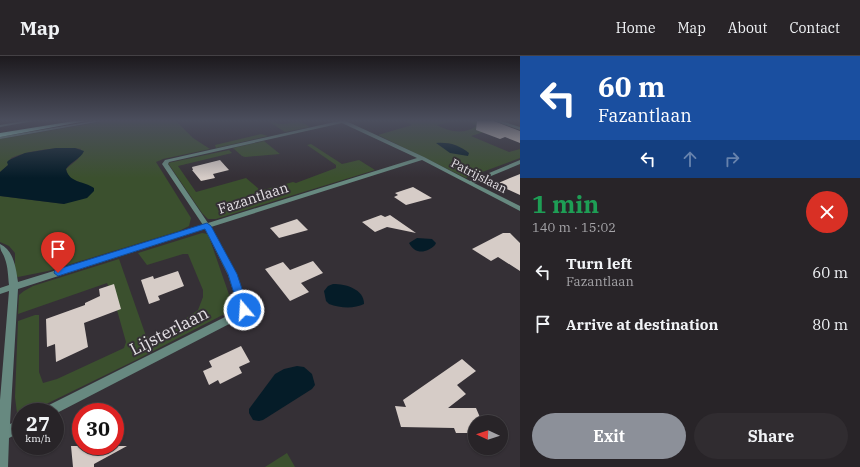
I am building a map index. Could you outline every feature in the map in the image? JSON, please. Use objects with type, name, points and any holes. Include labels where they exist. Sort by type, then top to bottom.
[{"type":"street","points":[[207,226],[166,164],[167,161],[259,140]]},
{"type":"street","name":"Patrijslaan","points":[[384,140],[422,158],[520,209]]},
{"type":"street","name":"Fazantlaan","points":[[0,291],[422,158]]},
{"type":"street","points":[[469,183],[520,162]]},
{"type":"street","name":"Lijsterlaan","points":[[64,403],[232,318],[244,310],[232,274],[207,226]]},
{"type":"street","points":[[0,247],[4,249],[9,260],[14,287],[1,467]]},
{"type":"street","points":[[4,434],[12,430]]},
{"type":"green space","points":[[0,140],[196,140],[210,149],[163,159],[156,162],[191,218],[189,226],[179,231],[48,271],[18,277],[15,275],[15,253],[9,246],[0,242],[0,196],[64,204],[80,182],[71,178],[66,169],[78,159],[81,149],[55,148],[18,155],[11,158],[8,165],[0,172]]},
{"type":"green space","points":[[235,140],[250,140],[216,148],[215,145]]},
{"type":"green space","points":[[389,140],[481,140],[509,152],[520,149],[520,158],[466,178]]},
{"type":"green space","points":[[264,141],[280,154],[245,157],[233,148]]},
{"type":"green space","points":[[311,144],[342,164],[359,160],[375,170],[216,219],[208,219],[202,213],[168,163],[229,150],[232,153],[178,166],[196,192],[246,178],[260,190],[263,190],[293,182],[296,183],[336,168],[336,165],[307,145]]},
{"type":"green space","points":[[202,233],[208,234],[234,309],[138,359],[48,403],[16,403],[18,321],[39,315],[39,372],[43,383],[57,379],[124,348],[126,342],[115,303],[107,283],[18,314],[19,295],[33,286],[119,259],[146,336],[149,337],[185,319],[198,310],[203,297],[203,290],[188,254],[183,254],[147,265],[138,253]]},
{"type":"green space","points":[[287,453],[295,467],[265,467]]},
{"type":"water","points":[[436,143],[445,143],[458,146],[469,153],[468,156],[450,153]]},
{"type":"water","points":[[56,148],[75,148],[84,151],[81,156],[66,169],[70,177],[94,188],[94,191],[87,198],[64,204],[0,196],[0,172],[8,165],[7,162],[9,160],[25,153]]},
{"type":"water","points":[[417,238],[432,239],[436,243],[432,248],[421,252],[414,250],[409,243]]},
{"type":"water","points":[[333,284],[349,286],[358,291],[364,304],[356,307],[347,307],[329,304],[326,301],[324,291],[328,286]]},
{"type":"water","points":[[297,366],[304,367],[312,374],[315,385],[312,389],[263,420],[253,420],[249,413],[249,409],[275,374],[284,369]]},
{"type":"building","points":[[220,160],[229,170],[213,174],[215,178],[201,181],[192,170],[192,167]]},
{"type":"building","points":[[520,174],[520,195],[496,184],[510,178]]},
{"type":"building","points":[[413,187],[432,198],[406,205],[394,197],[398,195],[395,193]]},
{"type":"building","points":[[381,215],[385,217],[390,215],[416,233],[387,227],[375,232],[362,222]]},
{"type":"building","points":[[297,219],[308,230],[279,238],[270,228]]},
{"type":"building","points":[[503,233],[510,233],[520,243],[520,271],[498,257],[491,261],[472,249]]},
{"type":"building","points":[[313,261],[323,273],[301,283],[309,292],[290,301],[265,269],[283,262],[290,270]]},
{"type":"building","points":[[178,271],[184,286],[158,296],[160,300],[149,304],[141,280],[153,276],[154,279]]},
{"type":"building","points":[[114,284],[121,309],[84,323],[88,347],[56,362],[55,344],[47,347],[46,319],[85,305],[85,303],[100,296],[99,289]]},
{"type":"building","points":[[241,346],[250,362],[239,367],[242,373],[220,384],[218,380],[209,385],[203,371],[212,367],[209,361]]},
{"type":"building","points":[[462,359],[476,371],[457,385],[466,394],[448,408],[476,408],[479,415],[468,415],[468,433],[456,433],[454,428],[401,427],[395,406],[406,407],[403,400]]},
{"type":"building","points":[[71,446],[72,455],[110,455],[94,464],[94,467],[73,467]]},
{"type":"route","points":[[58,273],[207,226],[232,274],[244,310]]}]
